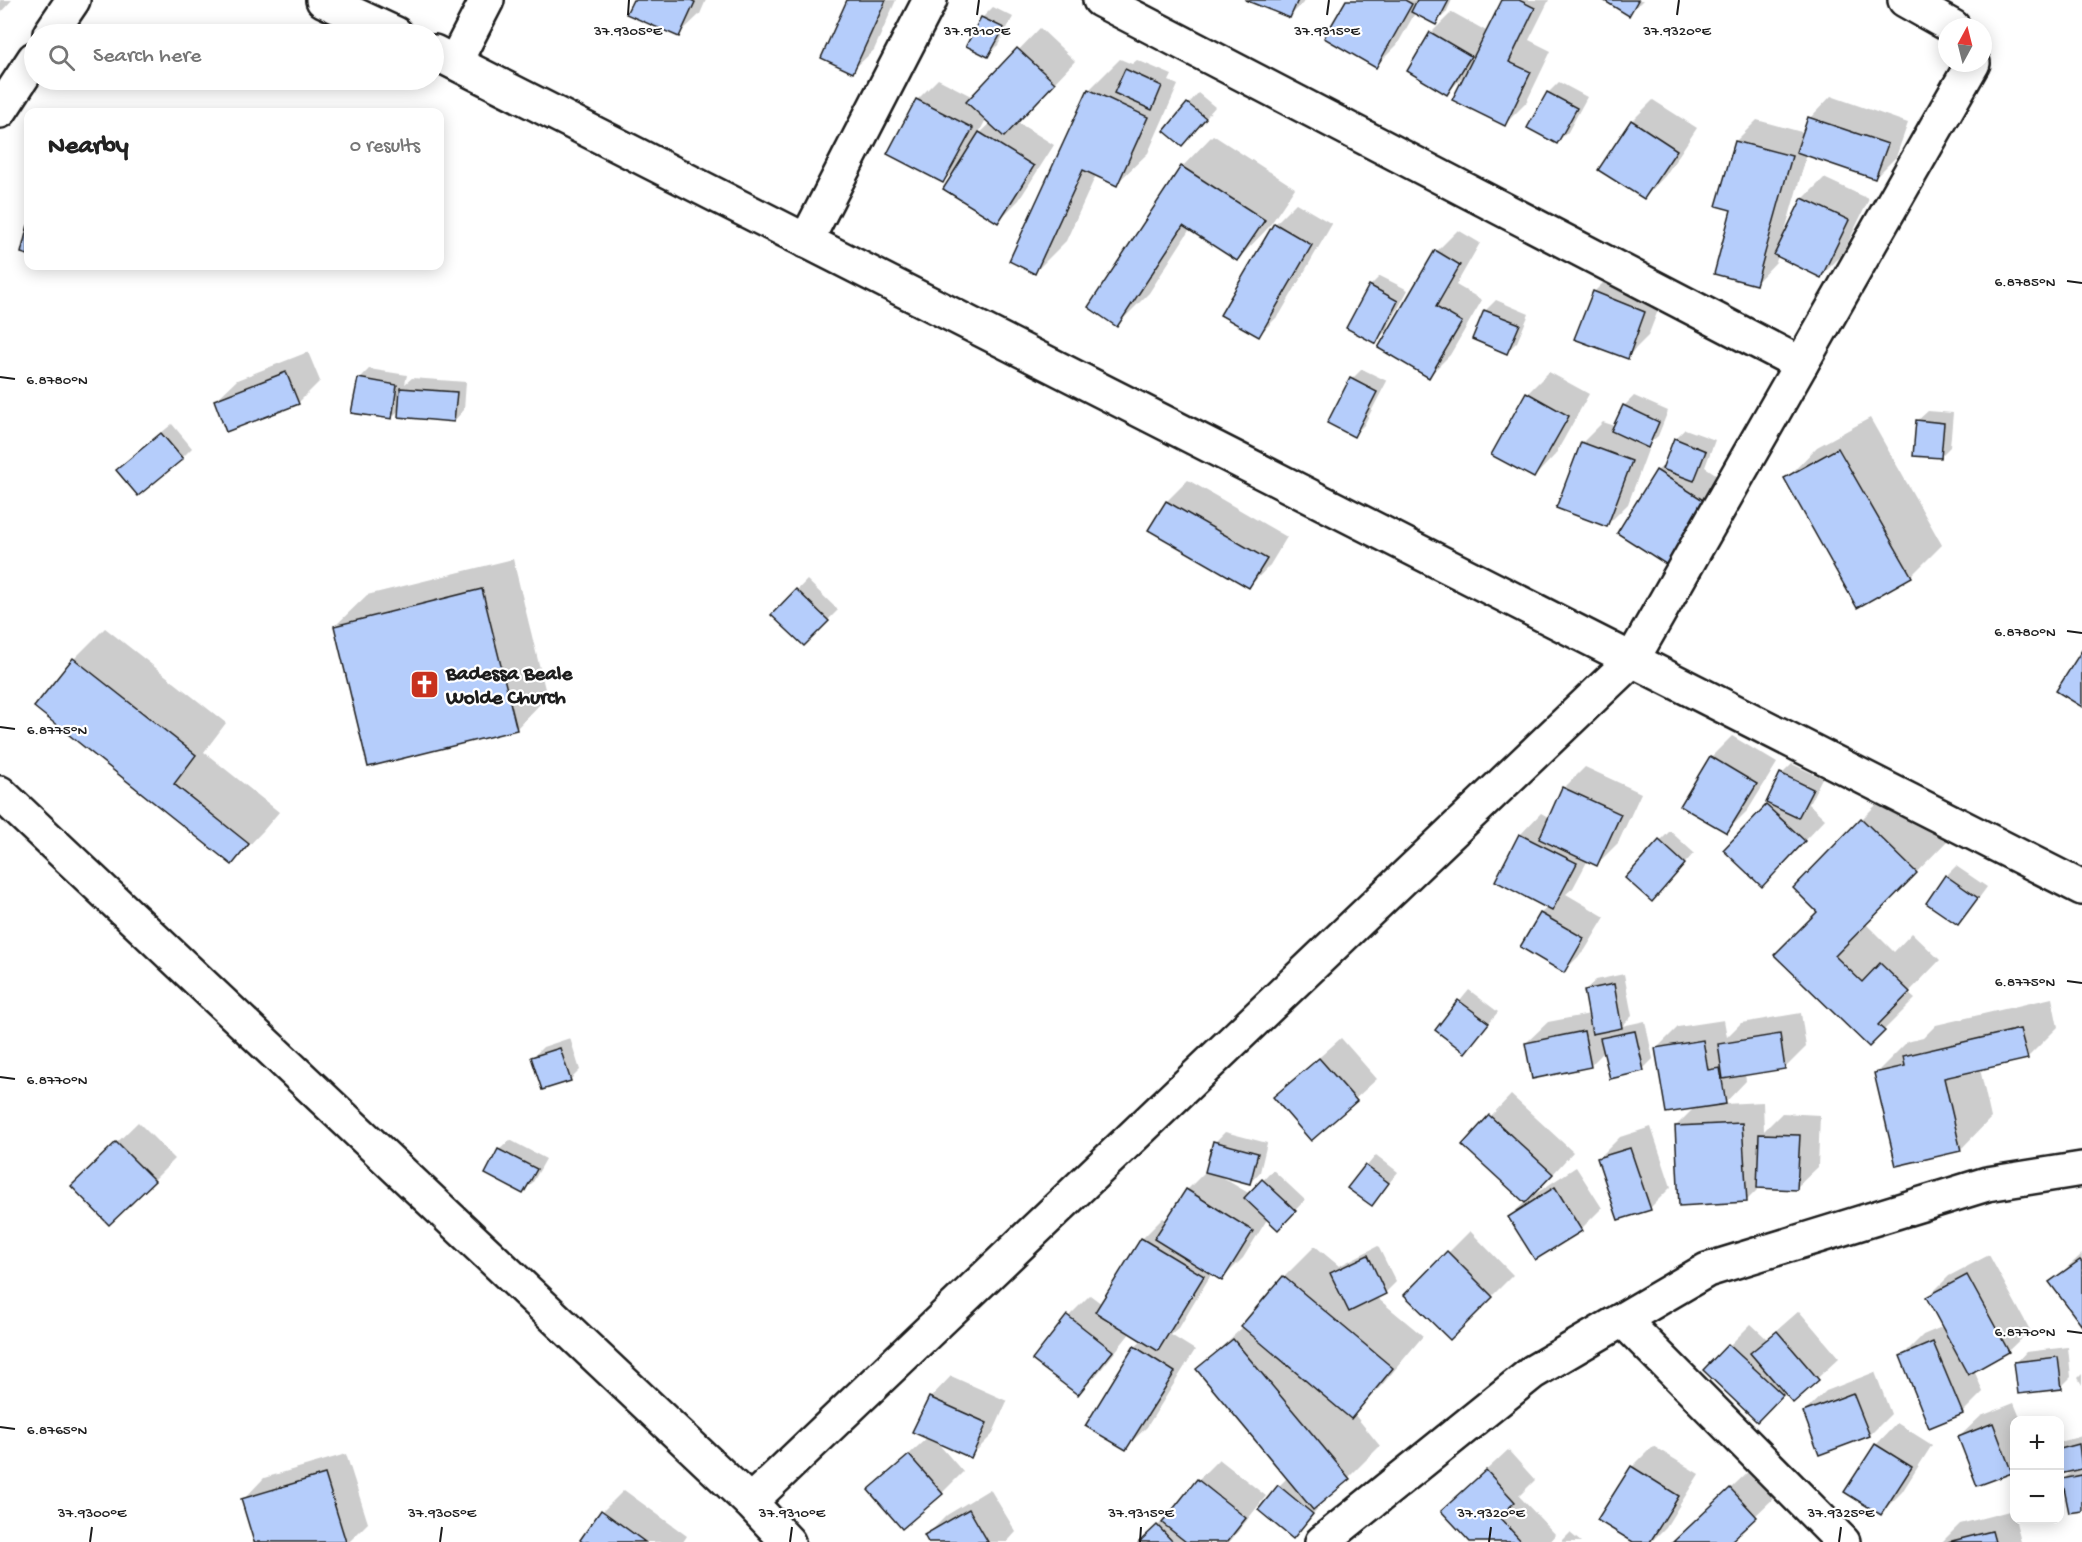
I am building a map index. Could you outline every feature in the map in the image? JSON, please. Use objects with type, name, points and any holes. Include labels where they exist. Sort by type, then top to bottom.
[{"type":"street","points":[[57,24],[73,0]]},
{"type":"street","points":[[323,0],[375,24]]},
{"type":"street","points":[[487,0],[444,57],[2082,888]]},
{"type":"street","points":[[806,241],[930,0]]},
{"type":"street","points":[[1100,0],[1801,364]]},
{"type":"street","points":[[1905,0],[1938,19]]},
{"type":"street","points":[[750,1502],[1632,660],[1968,72]]},
{"type":"street","points":[[0,111],[24,74]]},
{"type":"street","points":[[0,793],[750,1502],[788,1542]]},
{"type":"street","points":[[1327,1540],[1533,1372],[1707,1270],[1987,1184],[2082,1169]]},
{"type":"street","points":[[1623,1320],[1843,1542]]},
{"type":"building","points":[[633,0],[691,0],[695,2],[679,37],[626,14]]},
{"type":"building","points":[[847,0],[886,0],[853,73],[821,58]]},
{"type":"building","points":[[1245,0],[1298,0],[1290,18]]},
{"type":"building","points":[[1346,0],[1405,0],[1412,4],[1376,68],[1324,38]]},
{"type":"building","points":[[1417,0],[1449,0],[1436,25],[1411,12]]},
{"type":"building","points":[[1502,0],[1519,0],[1535,8],[1509,62],[1531,72],[1505,126],[1452,100]]},
{"type":"building","points":[[1603,0],[1638,0],[1629,16]]},
{"type":"building","points":[[981,17],[1004,28],[988,57],[966,46]]},
{"type":"building","points":[[1430,32],[1471,56],[1447,95],[1407,71]]},
{"type":"building","points":[[1017,48],[1055,83],[1004,137],[966,102]]},
{"type":"building","points":[[1125,69],[1162,86],[1152,110],[1114,93]]},
{"type":"building","points":[[1088,89],[1148,117],[1117,186],[1083,170],[1035,274],[1009,261]]},
{"type":"building","points":[[1547,92],[1577,108],[1557,144],[1527,128]]},
{"type":"building","points":[[916,99],[973,128],[943,183],[887,154]]},
{"type":"building","points":[[1187,103],[1206,118],[1182,146],[1164,131]]},
{"type":"building","points":[[1808,117],[1888,144],[1875,179],[1796,152]]},
{"type":"building","points":[[1631,120],[1677,150],[1644,199],[1598,170]]},
{"type":"building","points":[[979,132],[1034,166],[998,223],[943,189]]},
{"type":"building","points":[[1735,141],[1792,156],[1756,285],[1714,274],[1731,210],[1716,206]]},
{"type":"building","points":[[1181,166],[1265,220],[1237,261],[1183,226],[1117,327],[1088,307]]},
{"type":"building","points":[[1802,198],[1849,220],[1821,278],[1774,255]]},
{"type":"building","points":[[1274,223],[1312,245],[1259,337],[1220,315]]},
{"type":"building","points":[[1435,250],[1460,265],[1436,307],[1462,322],[1429,378],[1378,348]]},
{"type":"building","points":[[1369,285],[1398,301],[1376,344],[1346,328]]},
{"type":"building","points":[[1593,291],[1645,312],[1628,359],[1574,339]]},
{"type":"building","points":[[1484,310],[1520,324],[1507,354],[1472,339]]},
{"type":"building","points":[[286,372],[299,404],[226,432],[214,400]]},
{"type":"building","points":[[358,378],[397,385],[392,419],[351,413]]},
{"type":"building","points":[[1350,378],[1377,392],[1354,437],[1327,423]]},
{"type":"building","points":[[400,388],[457,392],[454,422],[398,417]]},
{"type":"building","points":[[1526,392],[1569,416],[1534,478],[1491,455]]},
{"type":"building","points":[[1623,405],[1659,422],[1648,448],[1611,431]]},
{"type":"building","points":[[1916,420],[1944,423],[1941,458],[1913,456]]},
{"type":"building","points":[[161,433],[183,459],[138,496],[116,470]]},
{"type":"building","points":[[1674,438],[1706,451],[1694,481],[1662,469]]},
{"type":"building","points":[[1581,442],[1632,461],[1607,527],[1556,508]]},
{"type":"building","points":[[1838,448],[1912,577],[1857,608],[1784,478]]},
{"type":"building","points":[[1656,470],[1711,505],[1672,568],[1617,533]]},
{"type":"building","points":[[1166,501],[1267,559],[1249,588],[1148,530]]},
{"type":"building","points":[[482,589],[517,730],[368,767],[334,626]]},
{"type":"building","points":[[796,589],[829,621],[804,646],[771,615]]},
{"type":"building","points":[[2082,650],[2082,707],[2056,691]]},
{"type":"building","points":[[73,658],[196,755],[174,784],[249,844],[232,865],[34,707]]},
{"type":"building","points":[[1710,756],[1757,784],[1727,833],[1680,806]]},
{"type":"building","points":[[1780,773],[1813,789],[1798,818],[1766,803]]},
{"type":"building","points":[[1562,787],[1621,814],[1597,866],[1539,839]]},
{"type":"building","points":[[1766,805],[1805,841],[1762,887],[1723,850]]},
{"type":"building","points":[[1861,818],[1917,873],[1835,956],[1862,982],[1880,963],[1910,992],[1878,1025],[1885,1031],[1869,1047],[1774,955],[1817,912],[1793,888]]},
{"type":"building","points":[[1519,834],[1577,863],[1552,911],[1495,881]]},
{"type":"building","points":[[1659,840],[1685,864],[1652,902],[1625,878]]},
{"type":"building","points":[[1945,875],[1978,898],[1958,925],[1926,903]]},
{"type":"building","points":[[1540,913],[1584,938],[1564,973],[1520,947]]},
{"type":"building","points":[[1614,984],[1622,1028],[1592,1034],[1584,990]]},
{"type":"building","points":[[1458,1000],[1489,1023],[1465,1053],[1435,1030]]},
{"type":"building","points":[[2020,1029],[2028,1059],[1944,1078],[1961,1151],[1896,1166],[1874,1073],[1905,1066],[1903,1056]]},
{"type":"building","points":[[1584,1031],[1591,1067],[1532,1079],[1525,1043]]},
{"type":"building","points":[[1635,1031],[1644,1071],[1610,1079],[1600,1038]]},
{"type":"building","points":[[1780,1034],[1785,1069],[1723,1079],[1718,1044]]},
{"type":"building","points":[[1703,1040],[1708,1070],[1720,1068],[1726,1104],[1666,1113],[1655,1048]]},
{"type":"building","points":[[560,1048],[571,1081],[542,1090],[531,1057]]},
{"type":"building","points":[[1319,1058],[1357,1101],[1311,1141],[1273,1097]]},
{"type":"building","points":[[1489,1115],[1553,1174],[1525,1203],[1462,1145]]},
{"type":"building","points":[[1742,1123],[1747,1202],[1679,1206],[1675,1126]]},
{"type":"building","points":[[1759,1134],[1800,1135],[1797,1190],[1757,1188]]},
{"type":"building","points":[[1213,1141],[1258,1153],[1250,1184],[1205,1172]]},
{"type":"building","points":[[116,1142],[155,1181],[109,1225],[71,1186]]},
{"type":"building","points":[[1630,1148],[1651,1210],[1618,1220],[1597,1158]]},
{"type":"building","points":[[498,1149],[537,1169],[523,1194],[485,1174]]},
{"type":"building","points":[[1365,1165],[1389,1183],[1372,1206],[1347,1188]]},
{"type":"building","points":[[1262,1179],[1296,1211],[1278,1230],[1244,1198]]},
{"type":"building","points":[[1555,1187],[1582,1231],[1535,1260],[1508,1217]]},
{"type":"building","points":[[1186,1189],[1253,1231],[1222,1281],[1154,1239]]},
{"type":"building","points":[[1141,1238],[1204,1276],[1158,1351],[1095,1312]]},
{"type":"building","points":[[1447,1251],[1493,1297],[1450,1340],[1404,1295]]},
{"type":"building","points":[[1368,1255],[1386,1294],[1349,1312],[1330,1273]]},
{"type":"building","points":[[2080,1260],[2082,1262],[2082,1326],[2049,1282]]},
{"type":"building","points":[[1967,1275],[2009,1352],[1968,1375],[1926,1297]]},
{"type":"building","points":[[1283,1276],[1393,1368],[1351,1419],[1241,1326]]},
{"type":"building","points":[[1067,1315],[1113,1351],[1078,1395],[1032,1360]]},
{"type":"building","points":[[1777,1331],[1819,1380],[1793,1403],[1750,1353]]},
{"type":"building","points":[[1233,1339],[1350,1479],[1313,1510],[1196,1369]]},
{"type":"building","points":[[1933,1342],[1963,1414],[1929,1428],[1900,1356]]},
{"type":"building","points":[[1728,1344],[1783,1395],[1757,1422],[1703,1370]]},
{"type":"building","points":[[1134,1346],[1175,1372],[1126,1450],[1085,1426]]},
{"type":"building","points":[[2058,1357],[2062,1389],[2018,1394],[2014,1362]]},
{"type":"building","points":[[1853,1393],[1870,1436],[1819,1455],[1803,1412]]},
{"type":"building","points":[[929,1397],[987,1423],[971,1458],[912,1432]]},
{"type":"building","points":[[1993,1423],[2010,1468],[2010,1474],[1977,1486],[1958,1437]]},
{"type":"building","points":[[1875,1444],[1912,1467],[1881,1515],[1844,1492]]},
{"type":"building","points":[[2079,1444],[2082,1469],[2064,1473],[2064,1448]]},
{"type":"building","points":[[909,1455],[943,1494],[902,1529],[868,1490]]},
{"type":"building","points":[[1631,1466],[1679,1496],[1650,1542],[1633,1542],[1597,1520]]},
{"type":"building","points":[[1486,1470],[1515,1502],[1499,1517],[1522,1542],[1470,1542],[1441,1511]]},
{"type":"building","points":[[325,1474],[346,1542],[254,1542],[241,1499]]},
{"type":"building","points":[[2082,1475],[2082,1511],[2069,1513],[2064,1479]]},
{"type":"building","points":[[1197,1479],[1246,1518],[1227,1542],[1186,1542],[1162,1523]]},
{"type":"building","points":[[1278,1485],[1313,1514],[1293,1539],[1258,1510]]},
{"type":"building","points":[[1730,1488],[1757,1517],[1730,1542],[1673,1542]]},
{"type":"building","points":[[969,1509],[988,1542],[928,1542],[924,1535]]},
{"type":"building","points":[[601,1510],[645,1542],[582,1542],[580,1540]]},
{"type":"building","points":[[1157,1525],[1173,1542],[1139,1542]]},
{"type":"building","points":[[1992,1531],[1995,1542],[1948,1542]]},
{"type":"place","name":"Badessa Beale Wolde Church","points":[[425,684]]}]
